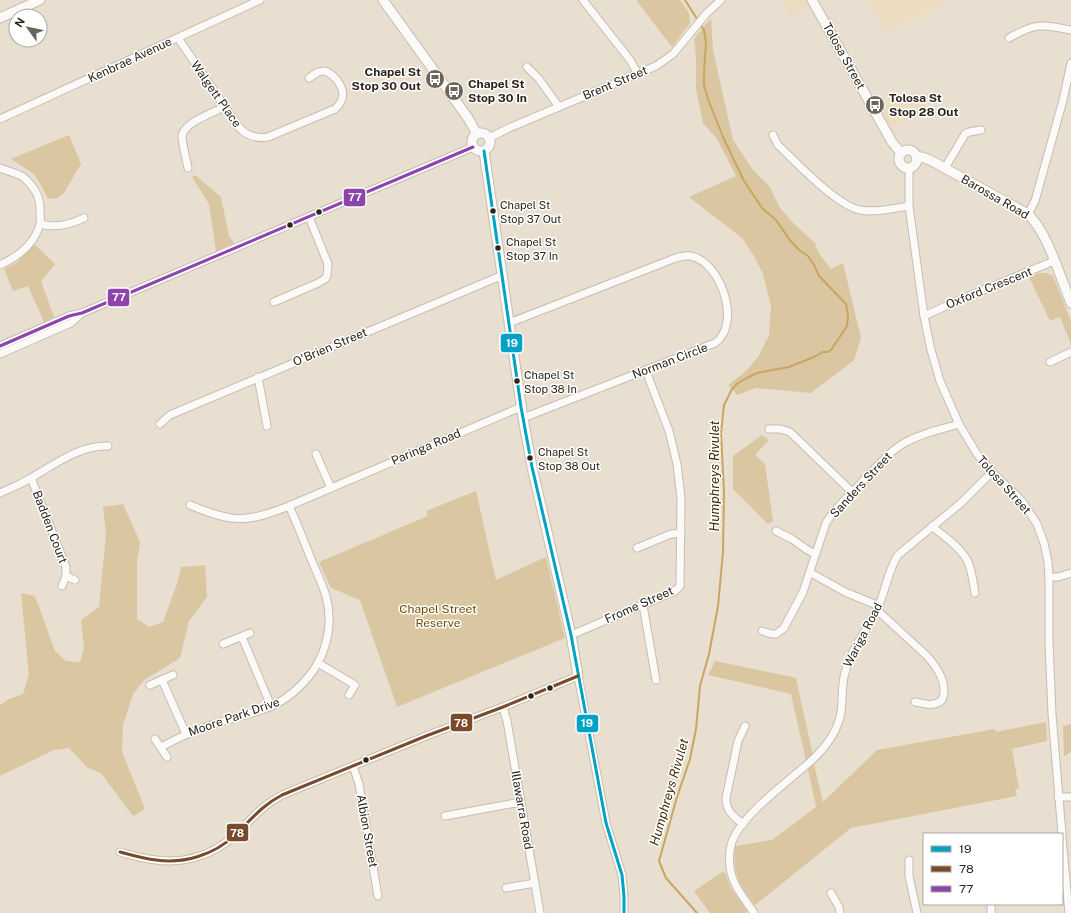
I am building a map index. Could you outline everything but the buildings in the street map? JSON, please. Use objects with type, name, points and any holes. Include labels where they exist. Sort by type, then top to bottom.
[{"type":"street","points":[[0,18],[40,0]]},
{"type":"street","name":"Kenbrae Avenue","points":[[0,119],[260,0]]},
{"type":"street","points":[[383,0],[478,134]]},
{"type":"street","points":[[583,0],[630,60],[638,74]]},
{"type":"street","name":"Brent Street","points":[[489,138],[638,74],[665,60],[673,54],[704,16],[721,0]]},
{"type":"street","name":"Tolosa Street","points":[[812,0],[892,142],[901,154]]},
{"type":"street","points":[[1009,38],[1024,29],[1038,25],[1071,30]]},
{"type":"street","name":"Walgett Place","points":[[178,38],[241,130],[251,136],[268,137],[335,109],[342,102],[343,89],[331,74],[321,71],[309,78]]},
{"type":"street","points":[[1028,214],[1035,200],[1067,101],[1071,63]]},
{"type":"street","points":[[527,67],[539,79],[559,107]]},
{"type":"street","points":[[188,168],[182,137],[185,129],[192,123],[224,107]]},
{"type":"street","points":[[945,168],[965,134],[981,130]]},
{"type":"street","points":[[473,147],[473,138],[478,134],[483,133],[489,138],[490,144],[484,151]]},
{"type":"street","points":[[773,135],[778,145],[835,197],[847,206],[854,209],[868,211],[909,206]]},
{"type":"street","points":[[473,147],[477,150],[484,151]]},
{"type":"street","points":[[0,346],[69,316],[82,313],[473,147]]},
{"type":"street","points":[[908,150],[913,152],[916,157],[914,165],[909,168],[900,164],[899,158],[901,154],[908,150]]},
{"type":"street","points":[[484,151],[521,407],[532,467],[571,635],[606,823],[622,875],[624,913]]},
{"type":"street","name":"Barossa Road","points":[[916,157],[927,158],[1028,214],[1039,227],[1071,303]]},
{"type":"street","points":[[0,168],[21,176],[30,184],[41,203],[40,224],[34,238],[24,250],[12,260],[0,265]]},
{"type":"street","name":"Tolosa Street","points":[[909,168],[909,206],[924,316],[931,350],[940,381],[959,424],[977,454],[992,472],[1022,501],[1037,524],[1046,552],[1049,577],[1048,625],[1050,689],[1062,833]]},
{"type":"street","points":[[274,302],[318,283],[327,276],[328,264],[309,217]]},
{"type":"street","points":[[40,224],[51,226],[66,225],[84,218]]},
{"type":"street","name":"Norman Circle","points":[[509,323],[679,257],[692,257],[704,263],[715,276],[724,292],[728,312],[725,332],[719,340],[710,346],[523,418]]},
{"type":"street","name":"Oxford Crescent","points":[[924,316],[1054,261]]},
{"type":"street","name":"O'Brien Street","points":[[160,424],[170,415],[502,275]]},
{"type":"street","points":[[0,354],[71,323],[82,313]]},
{"type":"street","points":[[1050,362],[1071,352]]},
{"type":"street","name":"Frome Street","points":[[571,635],[643,605],[675,590],[680,586],[682,498],[677,464],[669,431],[646,371]]},
{"type":"street","points":[[258,377],[267,426]]},
{"type":"street","name":"Paringa Road","points":[[190,505],[217,516],[241,519],[260,517],[521,407]]},
{"type":"street","name":"Sanders Street","points":[[762,631],[776,634],[784,628],[799,602],[811,573],[815,554],[826,523],[830,516],[852,492],[884,459],[905,442],[919,436],[959,424]]},
{"type":"street","points":[[769,429],[780,429],[790,432],[852,492]]},
{"type":"street","points":[[0,493],[31,478],[61,460],[95,446],[108,446]]},
{"type":"street","points":[[316,454],[331,488]]},
{"type":"street","name":"Wariga Road","points":[[754,913],[734,883],[731,873],[730,858],[732,843],[743,824],[758,808],[820,753],[831,737],[841,713],[843,681],[846,668],[878,608],[892,566],[898,555],[961,503],[992,472]]},
{"type":"street","name":"Badden Court","points":[[31,478],[66,567],[66,576],[62,586]]},
{"type":"street","name":"Moore Park Drive","points":[[161,747],[186,734],[271,706],[284,700],[304,683],[318,663],[324,650],[328,634],[328,602],[289,506]]},
{"type":"street","points":[[932,526],[965,556],[971,570],[975,593]]},
{"type":"street","points":[[776,531],[792,539],[815,554]]},
{"type":"street","points":[[637,548],[670,534],[682,533]]},
{"type":"street","points":[[1049,577],[1058,577],[1071,572]]},
{"type":"street","points":[[811,573],[878,608],[933,663],[941,677],[944,691],[942,700],[932,705],[915,702]]},
{"type":"street","name":"Badden Court","points":[[66,576],[75,580]]},
{"type":"street","points":[[643,605],[656,680]]},
{"type":"street","points":[[223,644],[250,633]]},
{"type":"street","points":[[242,637],[271,706]]},
{"type":"street","points":[[318,663],[357,682],[349,695]]},
{"type":"street","points":[[150,685],[173,675]]},
{"type":"street","points":[[120,852],[165,861],[204,855],[229,840],[257,812],[273,800],[352,766],[503,708],[578,676]]},
{"type":"street","points":[[162,680],[186,734]]},
{"type":"street","name":"Illawarra Road","points":[[503,708],[507,721],[540,913]]},
{"type":"street","points":[[743,824],[729,812],[726,804],[726,798],[738,741],[745,726]]},
{"type":"street","points":[[155,738],[167,757]]},
{"type":"street","name":"Albion Street","points":[[352,766],[359,784],[378,896]]},
{"type":"street","points":[[1058,797],[1071,797]]},
{"type":"street","points":[[445,816],[521,802]]},
{"type":"street","points":[[1063,849],[1069,913]]},
{"type":"street","points":[[909,860],[909,876],[917,913]]},
{"type":"street","points":[[506,888],[535,884]]},
{"type":"street","points":[[831,893],[839,907],[840,913]]},
{"type":"shaded area","points":[[782,0],[804,0],[808,8],[789,16]]},
{"type":"shaded area","points":[[868,0],[953,0],[930,10],[931,13],[887,33]]},
{"type":"shaded area","points":[[917,90],[929,111],[891,127],[879,107]]},
{"type":"green space","points":[[636,0],[680,0],[689,13],[690,23],[672,47]]},
{"type":"green space","points":[[711,18],[713,50],[733,140],[753,170],[770,187],[780,208],[793,223],[816,244],[815,245],[820,255],[831,269],[843,263],[861,338],[854,360],[811,393],[756,388],[737,395],[728,385],[745,372],[758,357],[769,335],[771,306],[763,274],[754,256],[742,238],[689,197],[736,176],[717,139],[703,123],[696,89],[696,57],[694,39]]},
{"type":"green space","points":[[69,135],[81,164],[64,193],[58,198],[48,199],[34,174],[11,159]]},
{"type":"green space","points":[[195,175],[221,197],[229,236],[234,243],[216,251],[209,204],[192,177]]},
{"type":"green space","points":[[35,245],[55,264],[41,281],[54,317],[44,322],[28,286],[13,291],[4,269],[16,263]]},
{"type":"green space","points":[[1040,273],[1047,273],[1053,276],[1071,321],[1071,344],[1060,317],[1050,321],[1029,277]]},
{"type":"green space","points":[[762,435],[769,440],[755,455],[765,464],[773,521],[768,524],[733,489],[733,456]]},
{"type":"green space","name":"Chapel Street Reserve","points":[[476,491],[496,580],[546,557],[565,638],[397,707],[360,600],[331,588],[319,562],[428,516],[426,511]]},
{"type":"green space","points":[[123,504],[140,542],[137,563],[137,619],[149,627],[163,622],[178,581],[181,567],[205,565],[207,597],[189,621],[180,658],[144,680],[133,694],[123,725],[122,752],[145,809],[133,816],[101,773],[88,768],[69,748],[54,750],[0,776],[0,705],[9,699],[23,694],[29,675],[21,593],[35,596],[55,651],[66,661],[80,662],[84,648],[81,620],[99,607],[106,534],[103,507]]},
{"type":"green space","points":[[715,661],[796,678],[813,756],[806,761],[791,694],[708,675]]},
{"type":"green space","points":[[1046,722],[1047,741],[1012,749],[1019,789],[1015,789],[1017,796],[851,828],[755,905],[744,890],[736,871],[735,846],[772,840],[816,807],[808,769],[814,764],[823,802],[877,750],[995,729],[996,732]]},
{"type":"green space","points":[[1071,724],[1071,752],[1064,756],[1063,726]]},
{"type":"green space","points":[[724,871],[731,888],[747,911],[745,913],[710,913],[694,891]]},
{"type":"waterway","name":"Humphreys Rivulet","points":[[685,0],[704,30],[706,43],[704,85],[708,99],[723,137],[744,181],[762,208],[776,220],[789,239],[799,250],[808,256],[819,276],[846,304],[848,315],[847,326],[831,350],[789,367],[757,373],[747,378],[738,383],[732,389],[724,405],[721,433],[724,492],[723,552],[718,606],[709,654],[700,686],[696,729],[690,759],[677,797],[659,861],[666,878],[697,913]]},
{"type":"transit line","name":"77","points":[[0,346],[69,316],[82,313],[473,147]]},
{"type":"transit line","name":"19","points":[[484,151],[521,407],[532,467],[571,635],[606,823],[622,875],[624,913]]},
{"type":"transit line","name":"78","points":[[120,852],[147,859],[167,861],[188,859],[208,853],[227,842],[262,809],[282,795],[578,676]]},
{"type":"place","name":"Chapel St Stop 30 Out","points":[[435,79]]},
{"type":"place","name":"Chapel St Stop 30 In","points":[[454,91]]},
{"type":"place","name":"Tolosa St Stop 28 Out","points":[[875,105]]},
{"type":"place","name":"Chapel St Stop 37 Out","points":[[493,211]]},
{"type":"place","name":"Chapel St Stop 37 In","points":[[498,248]]},
{"type":"place","name":"Chapel St Stop 38 In","points":[[517,381]]},
{"type":"place","name":"Chapel St Stop 38 Out","points":[[530,458]]}]
